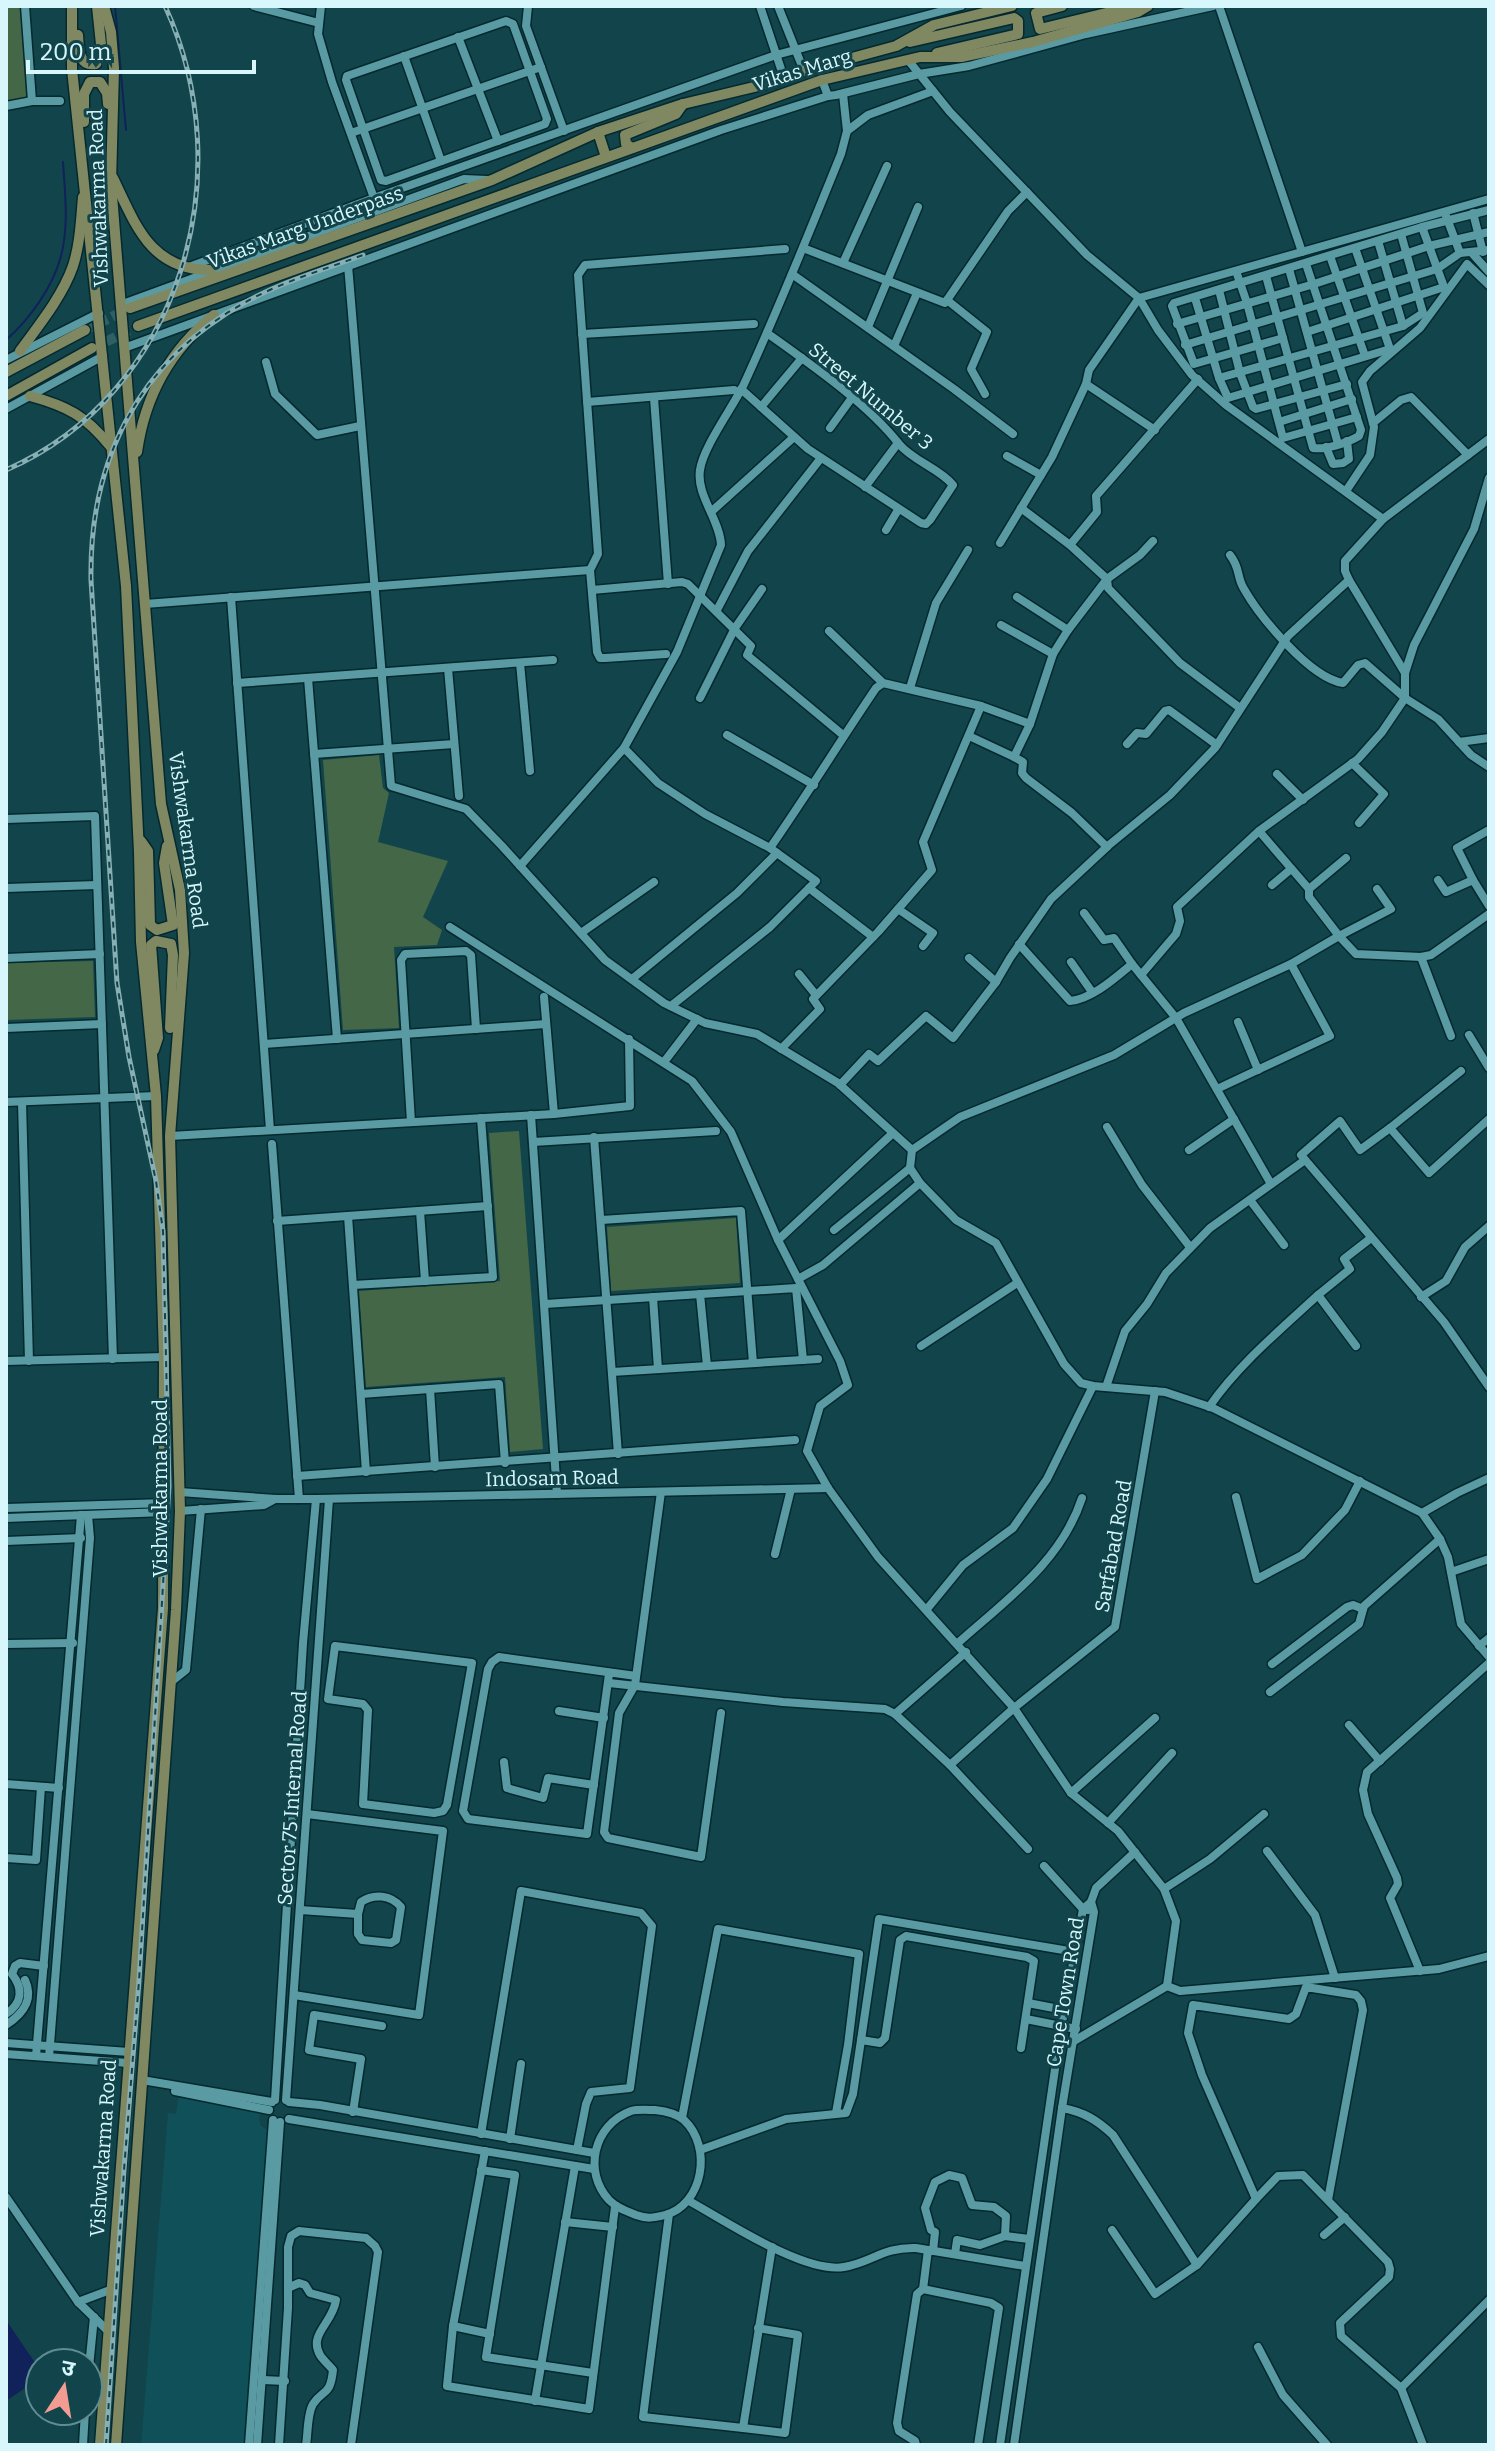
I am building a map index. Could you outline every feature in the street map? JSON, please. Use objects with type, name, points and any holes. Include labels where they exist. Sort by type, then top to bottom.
[{"type":"main road","points":[[72,8],[81,57],[89,65],[96,64],[102,54],[97,6]]},
{"type":"main road","name":"Vishwakarma Road","points":[[104,6],[113,56],[111,173],[125,307],[124,348],[161,804],[180,890],[184,953],[170,1136],[180,1511],[171,1682],[116,2445]]},
{"type":"main road","name":"Vikas Marg","points":[[492,180],[598,132],[683,104],[896,46],[934,25],[1012,6]]},
{"type":"main road","points":[[1062,6],[1036,13],[1040,29],[1135,6]]},
{"type":"main road","name":"Vikas Marg","points":[[476,205],[822,80],[920,57],[961,57],[1033,42],[1138,12],[1148,6]]},
{"type":"main road","name":"Vishwakarma Road","points":[[72,8],[72,69],[126,586],[141,942],[156,1096],[164,1357],[163,1608],[100,2445]]},
{"type":"main road","points":[[896,46],[1014,18],[1018,21],[1018,34],[920,57]]},
{"type":"main road","points":[[82,147],[84,94],[90,82],[100,82],[104,86],[112,116]]},
{"type":"main road","points":[[632,148],[624,142],[625,135],[676,114],[683,104]]},
{"type":"main road","points":[[598,132],[606,157]]},
{"type":"main road","points":[[111,173],[140,233],[161,256],[176,266],[212,270]]},
{"type":"main road","name":"Vikas Marg Underpass","points":[[125,307],[492,180]]},
{"type":"main road","points":[[20,351],[56,300],[73,266],[86,184]]},
{"type":"main road","name":"Vikas Marg Underpass","points":[[138,326],[476,205]]},
{"type":"main road","points":[[135,474],[143,423],[164,367],[191,333],[214,315]]},
{"type":"main road","points":[[6,372],[85,330]]},
{"type":"main road","points":[[6,396],[92,348]]},
{"type":"main road","points":[[30,396],[71,411],[93,424],[112,447]]},
{"type":"main road","points":[[139,838],[148,851],[150,925],[157,930],[173,925],[164,863],[168,840]]},
{"type":"main road","points":[[152,1056],[158,1038],[150,959],[151,945],[156,941],[171,944],[173,955],[170,1037],[174,1054]]},
{"type":"main road","points":[[146,1826],[155,1828],[160,1824]]},
{"type":"main road","points":[[144,1853],[153,1850],[158,1854]]},
{"type":"street","points":[[25,6],[32,101]]},
{"type":"street","points":[[254,6],[319,23]]},
{"type":"street","points":[[321,6],[318,34],[374,198]]},
{"type":"street","points":[[528,6],[526,26],[564,131]]},
{"type":"street","points":[[760,6],[784,78]]},
{"type":"street","points":[[778,6],[804,71]]},
{"type":"street","points":[[186,268],[776,55],[961,6]]},
{"type":"street","points":[[124,348],[721,130],[828,96],[919,74],[969,66],[1086,34],[1213,6]]},
{"type":"street","points":[[1219,6],[1302,252]]},
{"type":"street","points":[[506,21],[513,24],[547,119],[545,124],[386,181],[381,180],[346,80],[347,76],[404,56],[506,21]]},
{"type":"street","points":[[458,37],[498,141]]},
{"type":"street","points":[[404,56],[441,161]]},
{"type":"street","points":[[908,60],[933,91],[1087,255],[1139,298],[1158,330],[1198,379],[1226,405],[1383,519]]},
{"type":"street","points":[[351,133],[541,67]]},
{"type":"street","points":[[822,80],[828,96]]},
{"type":"street","points":[[847,131],[868,115],[933,91]]},
{"type":"street","points":[[520,866],[624,748],[677,652],[721,545],[720,533],[699,479],[702,462],[767,333],[841,154],[847,131],[843,94]]},
{"type":"street","points":[[6,106],[32,101],[60,101]]},
{"type":"street","points":[[843,263],[887,166]]},
{"type":"street","points":[[125,307],[212,270],[464,179],[492,180]]},
{"type":"street","points":[[803,248],[941,304],[947,300],[1008,211],[1027,192]]},
{"type":"street","points":[[1283,338],[1194,364],[1172,306],[1422,227],[1489,199]]},
{"type":"street","points":[[476,205],[482,219]]},
{"type":"street","points":[[868,327],[918,207]]},
{"type":"street","points":[[1000,543],[1041,475],[1086,384],[1089,370],[1139,298],[1302,252],[1446,216],[1489,210]]},
{"type":"street","points":[[1185,345],[1437,269],[1460,253],[1486,251],[1473,213]]},
{"type":"street","points":[[1446,216],[1460,253]]},
{"type":"street","points":[[1307,332],[1444,287],[1422,227]]},
{"type":"street","points":[[1177,324],[1338,277],[1429,246],[1489,232]]},
{"type":"street","points":[[1219,378],[1403,326],[1423,313],[1401,234]]},
{"type":"street","points":[[1378,241],[1403,326]]},
{"type":"street","points":[[1195,298],[1228,398],[1390,349],[1355,248]]},
{"type":"street","points":[[666,654],[600,658],[590,570],[598,554],[578,275],[585,265],[785,249]]},
{"type":"street","points":[[1472,253],[1489,272]]},
{"type":"street","points":[[1330,256],[1365,356]]},
{"type":"street","points":[[1266,276],[1314,450],[1342,443],[1359,436],[1361,430],[1306,264]]},
{"type":"street","points":[[1346,491],[1370,455],[1373,423],[1362,382],[1370,371],[1420,328],[1467,264],[1489,285]]},
{"type":"street","points":[[348,265],[391,786],[466,809],[605,960],[671,1006],[697,1019],[757,1034],[840,1085],[912,1150]]},
{"type":"street","points":[[1289,269],[1333,425],[1349,459],[1333,464],[1326,447]]},
{"type":"street","points":[[1236,271],[1283,438],[1357,417]]},
{"type":"street","points":[[792,274],[1013,434]]},
{"type":"street","points":[[1219,290],[1240,373],[1256,409],[1347,384]]},
{"type":"street","points":[[894,346],[917,293]]},
{"type":"street","points":[[947,300],[987,332],[971,367],[985,394]]},
{"type":"street","points":[[6,360],[99,313]]},
{"type":"street","points":[[582,334],[754,324]]},
{"type":"street","name":"Street Number 3","points":[[767,333],[802,358],[895,435],[898,443],[953,485],[926,524],[898,510]]},
{"type":"street","points":[[6,409],[103,356]]},
{"type":"street","points":[[761,407],[802,358]]},
{"type":"street","points":[[266,362],[275,394],[317,435],[360,426]]},
{"type":"street","points":[[1070,545],[1097,512],[1096,496],[1198,379]]},
{"type":"street","points":[[1086,384],[1155,430]]},
{"type":"street","points":[[587,402],[738,389],[821,458],[898,510],[886,530]]},
{"type":"street","points":[[1373,423],[1401,400],[1411,397],[1468,455]]},
{"type":"street","points":[[654,398],[668,584]]},
{"type":"street","points":[[830,428],[851,399]]},
{"type":"street","points":[[1279,422],[1352,399]]},
{"type":"street","points":[[711,512],[794,437]]},
{"type":"street","points":[[1405,673],[1349,580],[1345,561],[1383,519],[1489,439]]},
{"type":"street","points":[[865,487],[898,443]]},
{"type":"street","points":[[1007,456],[1041,475]]},
{"type":"street","points":[[717,610],[748,551],[821,458]]},
{"type":"street","points":[[1141,975],[1176,934],[1180,921],[1177,907],[1259,831],[1370,747],[1405,698],[1405,673],[1414,645],[1474,529],[1489,478]]},
{"type":"street","points":[[1021,508],[1070,545],[1107,579],[1108,588],[1180,663],[1240,708]]},
{"type":"street","points":[[1014,757],[1030,724],[1053,654],[1068,630],[1107,579],[1140,555],[1153,541]]},
{"type":"street","points":[[910,688],[936,603],[968,550]]},
{"type":"street","points":[[1230,555],[1238,566],[1243,588],[1263,619],[1328,678],[1343,683],[1358,665],[1365,663],[1405,698],[1438,719],[1471,755],[1489,767]]},
{"type":"street","points":[[145,604],[590,570]]},
{"type":"street","points":[[840,1085],[869,1054],[878,1061],[926,1016],[953,1038],[996,982],[1051,899],[1170,795],[1217,745],[1284,641],[1349,580]]},
{"type":"street","points":[[592,590],[688,584],[751,646],[747,655],[843,735]]},
{"type":"street","points":[[700,698],[735,628],[762,589]]},
{"type":"street","points":[[231,597],[270,1130]]},
{"type":"street","points":[[1017,597],[1068,630]]},
{"type":"street","points":[[1001,625],[1053,654]]},
{"type":"street","points":[[829,631],[883,683],[981,706],[1030,724]]},
{"type":"street","points":[[237,683],[553,660]]},
{"type":"street","points":[[520,663],[530,771]]},
{"type":"street","points":[[448,668],[459,796]]},
{"type":"street","points":[[308,678],[337,1039]]},
{"type":"street","points":[[632,979],[737,893],[774,850],[843,735],[876,688],[883,683]]},
{"type":"street","points":[[781,1049],[820,1009],[813,999],[816,995],[932,870],[923,842],[981,706]]},
{"type":"street","points":[[1127,744],[1137,733],[1146,734],[1169,710],[1217,745]]},
{"type":"street","points":[[727,735],[814,785]]},
{"type":"street","points":[[969,736],[1023,762],[1022,773],[1026,778],[1072,813],[1107,847]]},
{"type":"street","points":[[1459,742],[1489,738]]},
{"type":"street","points":[[314,754],[454,744]]},
{"type":"street","points":[[624,748],[658,783],[705,814],[774,850],[816,881],[770,927],[671,1006]]},
{"type":"street","points":[[1352,763],[1384,794],[1359,823]]},
{"type":"street","points":[[1277,774],[1303,800]]},
{"type":"street","points":[[6,819],[95,816],[113,1359]]},
{"type":"street","points":[[1489,830],[1457,848],[1489,906]]},
{"type":"street","points":[[1259,831],[1309,889],[1312,902],[1356,954],[1421,957],[1438,952],[1489,914]]},
{"type":"street","points":[[1309,889],[1346,858]]},
{"type":"street","points":[[1272,885],[1291,869]]},
{"type":"street","points":[[1438,880],[1446,892],[1454,883],[1473,880]]},
{"type":"street","points":[[581,933],[654,882]]},
{"type":"street","points":[[6,888],[97,885]]},
{"type":"street","points":[[809,888],[873,937]]},
{"type":"street","points":[[1377,889],[1391,909],[1291,964],[1176,1018],[1114,1055],[960,1117],[912,1150],[910,1168],[920,1183],[956,1220],[996,1243],[1064,1364],[1081,1383],[1155,1391],[1209,1407],[1422,1513],[1440,1539],[1448,1557],[1461,1624],[1489,1660],[1367,1772],[1363,1790],[1368,1814],[1397,1878],[1398,1884],[1390,1898],[1420,1971]]},
{"type":"street","points":[[898,909],[933,933],[923,946]]},
{"type":"street","points":[[1084,913],[1104,940],[1114,938],[1176,1018],[1271,1184]]},
{"type":"street","points":[[450,927],[692,1081],[731,1132],[778,1240],[840,1361],[848,1385],[820,1406],[807,1451],[828,1488],[878,1557],[1014,1708],[1071,1793],[1108,1823],[1164,1889],[1176,1921],[1167,1986]]},
{"type":"street","points":[[1019,944],[1070,1001],[1102,987],[1132,964]]},
{"type":"street","points":[[411,1122],[401,960],[405,954],[466,951],[471,955],[476,1029]]},
{"type":"street","points":[[6,958],[100,954]]},
{"type":"street","points":[[1421,957],[1451,1036]]},
{"type":"street","points":[[969,958],[996,982]]},
{"type":"street","points":[[1071,962],[1092,992]]},
{"type":"street","points":[[1217,1089],[1330,1036],[1291,964]]},
{"type":"street","points":[[799,974],[816,995]]},
{"type":"street","points":[[544,997],[554,1114]]},
{"type":"street","points":[[664,1062],[697,1019]]},
{"type":"street","points":[[1238,1022],[1258,1070]]},
{"type":"street","points":[[6,1028],[102,1024]]},
{"type":"street","points":[[264,1044],[546,1024]]},
{"type":"street","points":[[1469,1035],[1489,1068]]},
{"type":"street","points":[[170,1136],[554,1114],[630,1106],[629,1039]]},
{"type":"street","points":[[1461,1071],[1360,1150],[1340,1121],[1301,1155],[1444,1322],[1487,1380]]},
{"type":"street","points":[[6,1102],[156,1096]]},
{"type":"street","points":[[22,1102],[29,1361]]},
{"type":"street","points":[[531,1115],[557,1494]]},
{"type":"street","points":[[353,1285],[493,1277],[481,1118]]},
{"type":"street","points":[[1189,1150],[1234,1119]]},
{"type":"street","points":[[1390,1128],[1429,1173],[1489,1119]]},
{"type":"street","points":[[1107,1127],[1142,1185],[1190,1247]]},
{"type":"street","points":[[533,1142],[716,1131]]},
{"type":"street","points":[[778,1240],[893,1133]]},
{"type":"street","points":[[594,1137],[618,1454]]},
{"type":"street","points":[[272,1144],[299,1499]]},
{"type":"street","points":[[1106,1387],[1125,1331],[1166,1273],[1210,1228],[1305,1160]]},
{"type":"street","points":[[834,1230],[910,1168]]},
{"type":"street","points":[[798,1279],[823,1265],[920,1183]]},
{"type":"street","points":[[1250,1200],[1284,1245]]},
{"type":"street","points":[[277,1221],[488,1206]]},
{"type":"street","points":[[420,1211],[425,1281]]},
{"type":"street","points":[[601,1220],[741,1211],[753,1363]]},
{"type":"street","points":[[348,1216],[366,1472]]},
{"type":"street","points":[[1421,1297],[1446,1281],[1465,1247],[1489,1226]]},
{"type":"street","points":[[1209,1407],[1258,1351],[1350,1269],[1344,1259],[1371,1238]]},
{"type":"street","points":[[921,1346],[1017,1283]]},
{"type":"street","points":[[545,1304],[796,1288],[803,1360]]},
{"type":"street","points":[[700,1294],[707,1366]]},
{"type":"street","points":[[1318,1295],[1356,1346]]},
{"type":"street","points":[[653,1297],[658,1369]]},
{"type":"street","points":[[6,1361],[164,1357]]},
{"type":"street","points":[[612,1372],[818,1359]]},
{"type":"street","points":[[361,1394],[499,1384],[505,1463]]},
{"type":"street","points":[[927,1609],[963,1565],[1013,1528],[1047,1479],[1093,1386]]},
{"type":"street","points":[[430,1389],[435,1467]]},
{"type":"street","name":"Sarfabad Road","points":[[950,1765],[1014,1708],[1115,1627],[1155,1391]]},
{"type":"street","points":[[297,1476],[795,1440]]},
{"type":"street","points":[[1422,1513],[1489,1478]]},
{"type":"street","points":[[1236,1497],[1257,1579],[1302,1555],[1345,1510],[1360,1481]]},
{"type":"street","name":"Indosam Road","points":[[180,1492],[276,1499],[329,1499],[828,1488]]},
{"type":"street","points":[[775,1554],[791,1489]]},
{"type":"street","points":[[661,1492],[635,1680],[619,1713],[604,1832],[608,1838],[701,1857],[721,1713]]},
{"type":"street","points":[[958,1643],[1043,1566],[1073,1524],[1082,1498]]},
{"type":"street","name":"Indosam Road","points":[[180,1511],[264,1505],[276,1499]]},
{"type":"street","name":"Sector 75 Internal Road","points":[[272,2104],[303,1643],[316,1499]]},
{"type":"street","name":"Sector 75 Internal Road","points":[[281,2121],[293,2109],[288,2101],[290,2048],[329,1499]]},
{"type":"street","points":[[6,1508],[165,1507]]},
{"type":"street","points":[[6,1518],[85,1515],[165,1507]]},
{"type":"street","points":[[171,1682],[186,1670],[201,1509]]},
{"type":"street","points":[[49,2057],[90,1538],[85,1515]]},
{"type":"street","points":[[36,2056],[78,1538],[85,1515]]},
{"type":"street","points":[[6,1541],[90,1538]]},
{"type":"street","points":[[1270,1692],[1359,1624],[1363,1609],[1440,1539]]},
{"type":"street","points":[[1451,1572],[1489,1559]]},
{"type":"street","points":[[1272,1664],[1347,1607],[1353,1605],[1363,1609]]},
{"type":"street","points":[[1479,1646],[1489,1638]]},
{"type":"street","points":[[6,1644],[81,1643]]},
{"type":"street","points":[[315,1699],[363,1704],[368,1710],[363,1804],[434,1813],[445,1809],[472,1663],[335,1646],[328,1699]]},
{"type":"street","points":[[895,1714],[966,1652]]},
{"type":"street","points":[[609,1678],[587,1834],[468,1819],[463,1811],[488,1669],[499,1657],[609,1678],[783,1702],[874,1708],[895,1714],[950,1765],[1028,1849]]},
{"type":"street","points":[[559,1711],[604,1718]]},
{"type":"street","points":[[1071,1793],[1155,1718]]},
{"type":"street","points":[[1349,1725],[1380,1761]]},
{"type":"street","points":[[1108,1823],[1172,1753]]},
{"type":"street","points":[[504,1762],[507,1788],[543,1798],[548,1778],[594,1785]]},
{"type":"street","points":[[6,1784],[59,1788]]},
{"type":"street","points":[[6,1858],[36,1860],[41,1787]]},
{"type":"street","points":[[294,1995],[419,2015],[443,1831],[307,1814]]},
{"type":"street","points":[[1164,1889],[1210,1859],[1264,1814]]},
{"type":"street","points":[[1267,1851],[1315,1915],[1335,1978]]},
{"type":"street","points":[[1091,1902],[1096,1888],[1135,1852]]},
{"type":"street","points":[[1044,1866],[1083,1909],[1094,1912]]},
{"type":"street","points":[[51,1875],[62,1876]]},
{"type":"street","points":[[481,2134],[521,1891],[641,1913],[652,1926],[630,2088],[591,2092],[577,2150]]},
{"type":"street","points":[[377,1896],[395,1900],[401,1907],[396,1940],[391,1943],[362,1940],[358,1934],[358,1914],[361,1902],[366,1898],[377,1896]]},
{"type":"street","name":"Cape Town Road","points":[[1000,2445],[1064,2010],[1083,1909],[1091,1902],[1094,1912],[1062,2108],[1014,2445]]},
{"type":"street","points":[[300,1910],[358,1914]]},
{"type":"street","points":[[700,2150],[786,2119],[846,2113],[861,2040],[879,1919],[1075,1952]]},
{"type":"street","points":[[682,2118],[718,1929],[859,1954],[836,2113]]},
{"type":"street","points":[[861,2040],[880,2043],[885,2038],[903,1936],[1031,1958],[1035,1965],[1021,2048]]},
{"type":"street","points":[[1167,1986],[1180,1991],[1420,1971],[1489,1956]]},
{"type":"street","points":[[42,1979],[23,1979],[12,1974],[13,1968],[20,1963],[44,1966]]},
{"type":"street","points":[[6,2014],[19,1999],[23,1979],[30,1972],[26,1965]]},
{"type":"street","points":[[6,2025],[26,2005],[29,1994],[23,1979]]},
{"type":"street","points":[[1074,2041],[1167,1986]]},
{"type":"street","points":[[1256,2199],[1202,2075],[1188,2033],[1193,2005],[1289,2019],[1296,2014],[1306,1987],[1356,1995],[1363,2010],[1328,2200]]},
{"type":"street","points":[[1028,2003],[1064,2010]]},
{"type":"street","points":[[309,2050],[314,2015],[382,2026]]},
{"type":"street","points":[[1026,2019],[1076,2029]]},
{"type":"street","points":[[6,2043],[128,2058]]},
{"type":"street","points":[[290,2048],[361,2059],[353,2112]]},
{"type":"street","points":[[6,2054],[128,2058]]},
{"type":"street","points":[[510,2139],[521,2064]]},
{"type":"street","points":[[142,2082],[272,2104],[288,2101],[320,2105],[594,2153]]},
{"type":"street","points":[[257,2445],[281,2121],[272,2104]]},
{"type":"street","points":[[1062,2108],[1081,2111],[1099,2121],[1113,2135],[1197,2265]]},
{"type":"street","points":[[655,2110],[682,2118],[691,2129],[700,2150],[697,2187],[689,2201],[676,2212],[647,2219],[615,2207],[598,2189],[594,2169],[594,2153],[605,2129],[631,2111],[655,2110]]},
{"type":"street","points":[[281,2121],[594,2169]]},
{"type":"street","points":[[249,2445],[281,2121]]},
{"type":"street","points":[[430,2142],[432,2126]]},
{"type":"street","points":[[485,2151],[453,2326],[447,2386],[589,2409],[615,2207]]},
{"type":"street","points":[[535,2401],[575,2166]]},
{"type":"street","points":[[481,2170],[515,2175],[486,2357],[593,2373]]},
{"type":"street","points":[[916,2445],[915,2441],[899,2431],[897,2423],[917,2294],[923,2289],[935,2232],[931,2230],[925,2208],[935,2182],[949,2175],[962,2178],[972,2205],[994,2207],[1006,2216],[1005,2236]]},
{"type":"street","points":[[1112,2230],[1155,2294],[1197,2265],[1278,2176],[1303,2175],[1388,2262],[1389,2277],[1340,2323],[1341,2336],[1401,2388],[1423,2445]]},
{"type":"street","points":[[6,2197],[78,2302],[107,2330]]},
{"type":"street","points":[[689,2201],[772,2247],[807,2262],[832,2267],[845,2267],[898,2248],[930,2250],[1025,2266]]},
{"type":"street","points":[[669,2214],[643,2417],[785,2433],[798,2335],[758,2328]]},
{"type":"street","points":[[1324,2235],[1345,2217]]},
{"type":"street","points":[[565,2222],[613,2227]]},
{"type":"street","points":[[279,2445],[285,2381],[288,2247],[291,2236],[299,2231],[366,2238],[378,2252],[351,2445]]},
{"type":"street","points":[[955,2254],[957,2240],[980,2245],[1005,2236],[1029,2239]]},
{"type":"street","points":[[743,2428],[772,2247]]},
{"type":"street","points":[[288,2288],[299,2283],[305,2285],[310,2293],[336,2300],[334,2313],[316,2342],[320,2355],[333,2370],[332,2381],[312,2408],[306,2445]]},
{"type":"street","points":[[923,2289],[991,2303],[999,2308],[978,2445]]},
{"type":"street","points":[[78,2302],[110,2290]]},
{"type":"street","points":[[1401,2388],[1489,2300]]},
{"type":"street","points":[[91,2347],[94,2317]]},
{"type":"street","points":[[453,2326],[490,2334]]},
{"type":"street","points":[[1258,2347],[1283,2395],[1327,2445]]},
{"type":"street","points":[[263,2380],[285,2381]]},
{"type":"shaded area","points":[[179,2094],[261,2106],[259,2120],[261,2126],[269,2131],[246,2445],[141,2445],[168,2113],[176,2114]]},
{"type":"green space","points":[[6,6],[20,6],[27,101],[6,103]]},
{"type":"green space","points":[[379,755],[383,788],[389,793],[378,842],[448,861],[423,917],[442,930],[437,945],[394,947],[399,1028],[343,1030],[323,760]]},
{"type":"green space","points":[[93,961],[95,1017],[6,1020],[6,963]]},
{"type":"green space","points":[[519,1131],[543,1449],[510,1452],[505,1377],[366,1387],[359,1291],[500,1281],[489,1133]]},
{"type":"green space","points":[[736,1218],[740,1283],[611,1291],[607,1227]]},
{"type":"water","points":[[6,2320],[24,2347],[24,2389],[6,2401]]},
{"type":"waterway","points":[[115,6],[126,130]]},
{"type":"waterway","points":[[6,340],[39,302],[57,268],[66,221],[63,162]]},
{"type":"tunnel","points":[[85,330],[126,310]]},
{"type":"tunnel","points":[[93,348],[138,326]]},
{"type":"railway","points":[[6,470],[67,435],[116,388],[154,333],[180,272],[195,206],[197,138],[187,71],[165,6]]},
{"type":"railway","points":[[106,2445],[139,1981],[169,1486],[163,1231],[117,983],[91,580],[93,536],[99,495],[127,419],[148,385],[175,354],[207,327],[244,303],[287,283],[363,255]]}]
